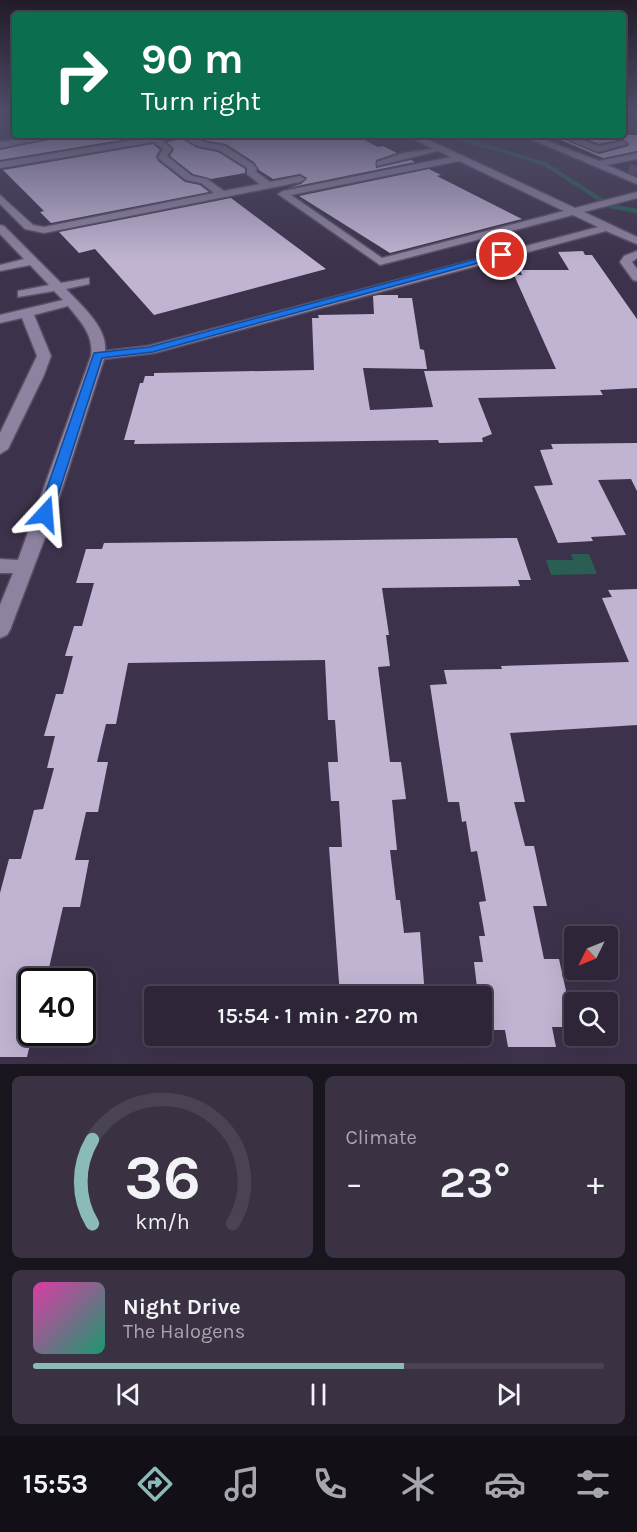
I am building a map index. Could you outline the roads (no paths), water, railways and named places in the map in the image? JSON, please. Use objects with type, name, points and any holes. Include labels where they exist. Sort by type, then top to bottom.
[{"type":"street","points":[[0,165],[26,161]]},
{"type":"street","points":[[167,161],[189,178],[204,182],[220,193]]},
{"type":"street","points":[[242,161],[250,166],[252,169],[250,172],[266,184]]},
{"type":"street","points":[[0,198],[29,228],[35,230],[391,161]]},
{"type":"street","points":[[446,161],[283,194],[380,262],[637,195]]},
{"type":"street","points":[[465,161],[637,241]]},
{"type":"street","points":[[590,161],[637,181]]},
{"type":"street","points":[[598,164],[609,161]]},
{"type":"street","points":[[98,356],[149,350],[608,227]]},
{"type":"street","points":[[0,228],[71,302],[99,342],[98,356],[45,514],[2,622]]},
{"type":"street","points":[[634,254],[626,262],[637,277]]},
{"type":"street","points":[[0,268],[31,261]]},
{"type":"street","points":[[22,294],[85,281]]},
{"type":"street","points":[[0,319],[71,302]]},
{"type":"street","points":[[0,449],[44,356],[27,314]]},
{"type":"street","points":[[0,566],[24,567]]},
{"type":"waterway","points":[[534,161],[545,164],[592,194]]},
{"type":"waterway","points":[[590,193],[610,206],[637,211]]},
{"type":"tunnel","points":[[629,168],[637,171]]}]
